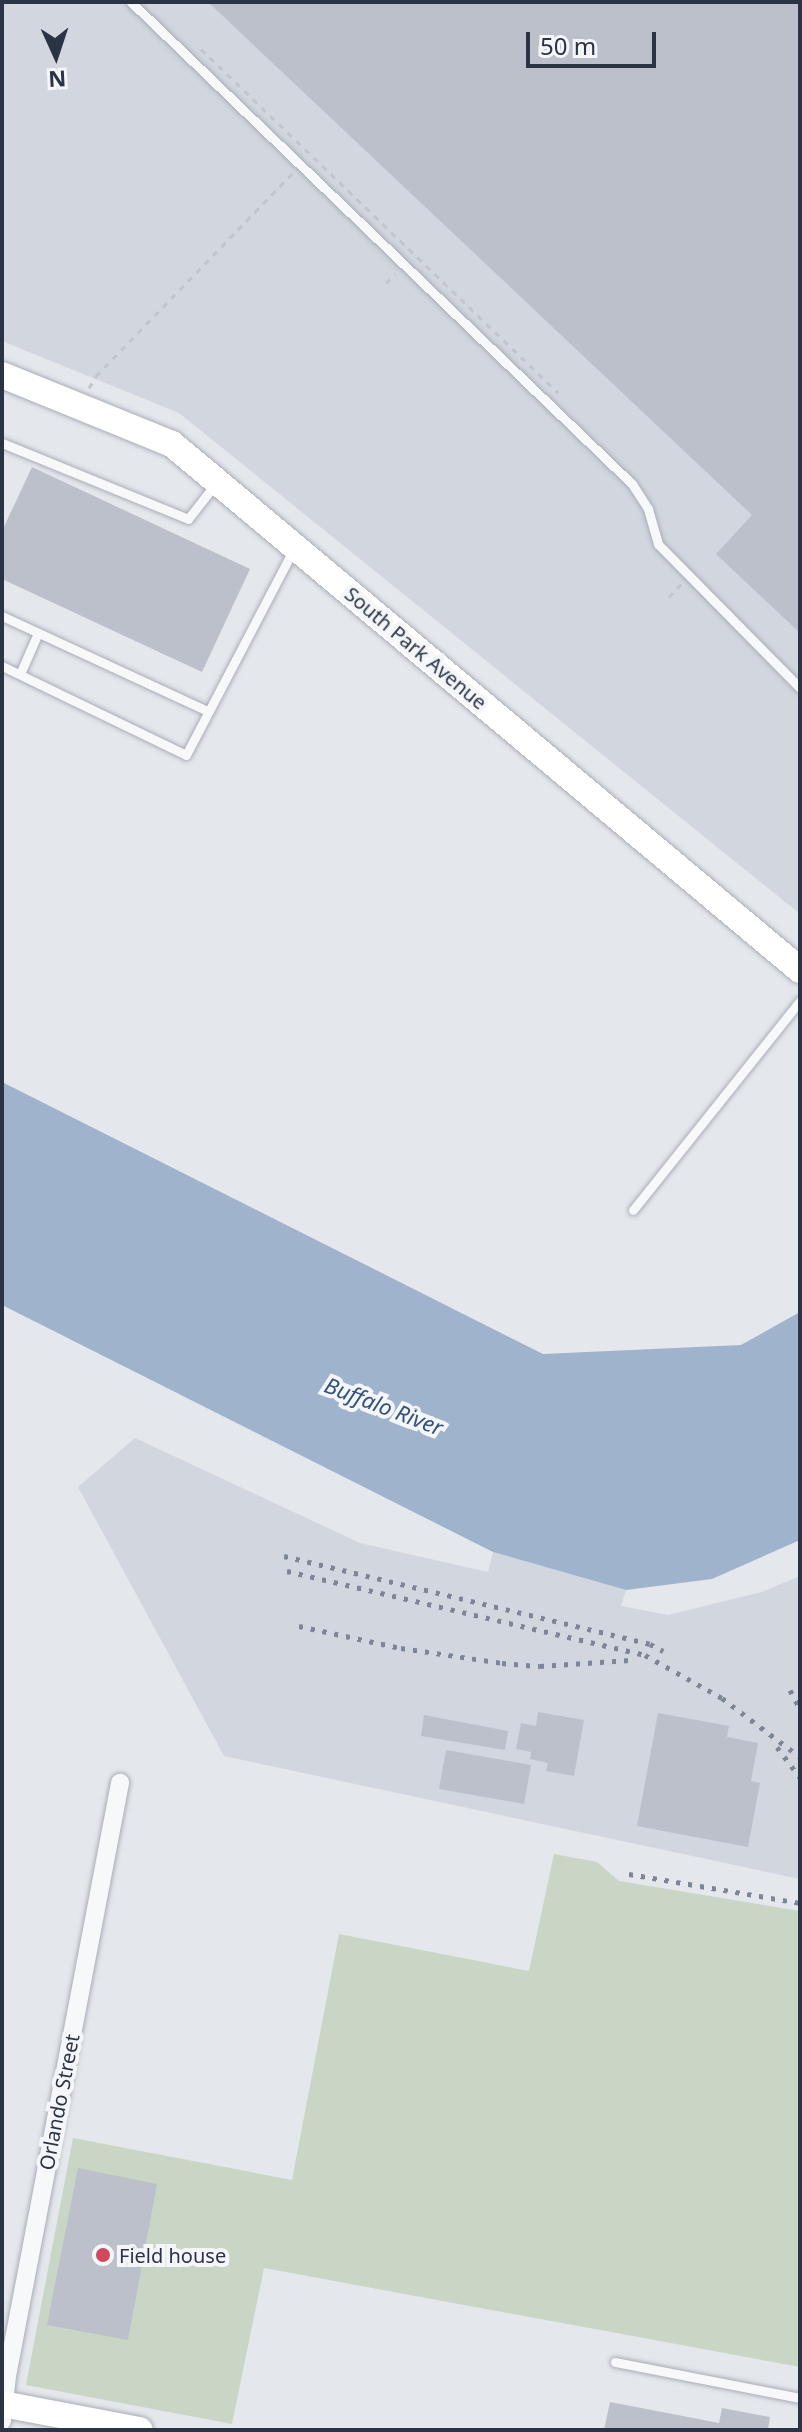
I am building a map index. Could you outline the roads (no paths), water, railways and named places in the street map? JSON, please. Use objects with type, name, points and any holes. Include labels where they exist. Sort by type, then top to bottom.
[{"type":"street","name":"South Park Avenue","points":[[2,375],[172,444],[800,970]]},
{"type":"street","name":"Orlando Street","points":[[3,2410],[120,1783]]},
{"type":"street","points":[[3,2410],[140,2430]]},
{"type":"lane","points":[[131,2],[632,484],[648,509],[658,544],[800,688]]},
{"type":"lane","points":[[2,443],[188,519],[218,480]]},
{"type":"lane","points":[[2,666],[186,755],[295,547]]},
{"type":"lane","points":[[2,616],[208,711]]},
{"type":"lane","points":[[20,674],[38,633]]},
{"type":"lane","points":[[633,1210],[800,1001]]},
{"type":"lane","points":[[615,2362],[800,2398]]},
{"type":"water","name":"Buffalo River","points":[[2,1082],[543,1354],[741,1345],[800,1312],[800,1540],[712,1579],[626,1590],[493,1552],[2,1305]]},
{"type":"railway","points":[[284,1556],[650,1644],[663,1651]]},
{"type":"railway","points":[[287,1571],[645,1655],[722,1698],[800,1757]]},
{"type":"railway","points":[[299,1626],[401,1648],[502,1663],[540,1666],[630,1660]]},
{"type":"railway","points":[[790,1690],[800,1709]]},
{"type":"railway","points":[[777,1747],[800,1778]]},
{"type":"railway","points":[[629,1874],[800,1903]]},
{"type":"place","name":"Field house","points":[[103,2255]]}]
